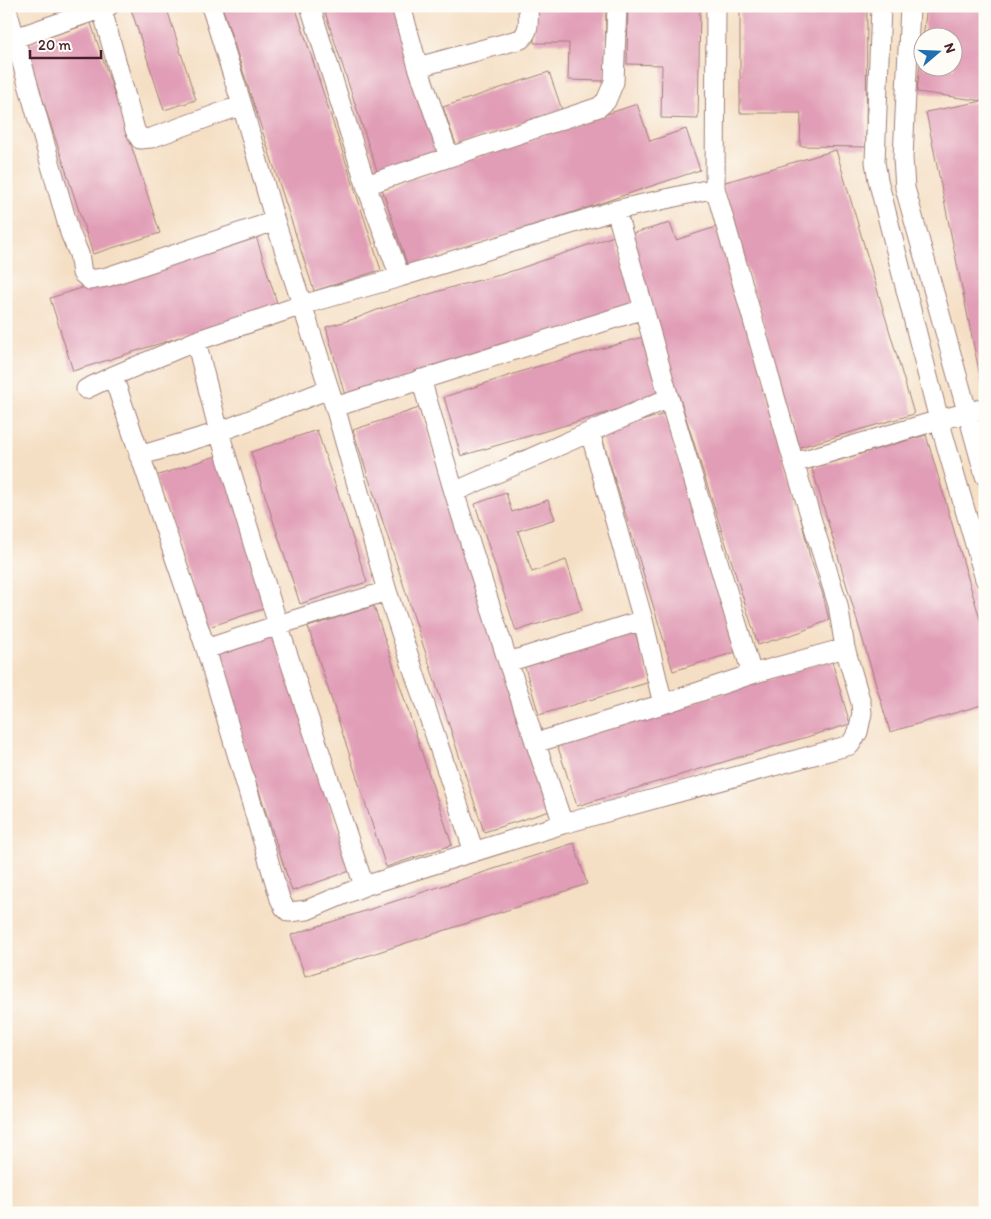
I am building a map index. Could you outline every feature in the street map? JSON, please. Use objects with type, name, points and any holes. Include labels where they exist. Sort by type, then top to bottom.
[{"type":"street","points":[[6,6],[70,234],[79,254],[82,273],[90,280],[107,277],[276,222]]},
{"type":"street","points":[[211,6],[276,222],[335,407],[387,591],[474,852]]},
{"type":"street","points":[[310,6],[366,185],[400,277]]},
{"type":"street","points":[[401,6],[418,68],[449,158]]},
{"type":"street","points":[[418,68],[521,39],[528,32],[528,6]]},
{"type":"street","points":[[366,185],[599,107],[606,101],[614,82],[617,6]]},
{"type":"street","points":[[113,376],[206,649],[280,899],[289,912],[306,910],[364,886],[563,824],[850,745],[858,732],[862,713],[860,695],[845,648],[838,605],[794,463],[715,188],[716,6]]},
{"type":"street","points":[[881,6],[875,162],[878,180],[939,420],[985,579]]},
{"type":"street","points":[[910,6],[903,158],[905,188],[985,476]]},
{"type":"street","points":[[15,38],[104,7],[135,130],[140,139],[151,138],[242,105]]},
{"type":"street","points":[[86,389],[196,342],[302,305],[400,277],[616,210],[715,188]]},
{"type":"street","points":[[616,210],[752,674]]},
{"type":"street","points":[[335,407],[644,309]]},
{"type":"street","points":[[196,342],[219,432],[278,625],[364,886]]},
{"type":"street","points":[[421,379],[454,492],[508,662],[563,824]]},
{"type":"street","points":[[140,456],[219,432],[329,389]]},
{"type":"street","points":[[454,492],[670,398]]},
{"type":"street","points":[[794,463],[985,408]]},
{"type":"street","points":[[590,432],[644,620],[663,704]]},
{"type":"street","points":[[206,649],[387,591]]},
{"type":"street","points":[[508,662],[644,620]]},
{"type":"street","points":[[535,743],[663,704],[752,674],[845,648]]},
{"type":"building","points":[[130,6],[166,6],[196,100],[164,110]]},
{"type":"building","points":[[222,6],[295,6],[381,270],[314,291]]},
{"type":"building","points":[[323,6],[397,6],[446,158],[380,180]]},
{"type":"building","points":[[534,6],[606,6],[605,81],[568,80],[569,43],[534,43]]},
{"type":"building","points":[[628,6],[700,6],[698,119],[661,118],[662,65],[627,64]]},
{"type":"building","points":[[740,6],[867,6],[866,147],[800,146],[801,113],[740,113]]},
{"type":"building","points":[[927,6],[985,6],[985,85],[983,101],[917,92],[918,78],[964,78],[964,28],[924,28]]},
{"type":"building","points":[[91,23],[160,233],[93,254],[25,45]]},
{"type":"building","points":[[549,72],[562,110],[456,145],[443,107]]},
{"type":"building","points":[[983,101],[985,111],[985,385],[982,386],[926,112]]},
{"type":"building","points":[[637,104],[650,141],[686,129],[700,170],[408,267],[382,189]]},
{"type":"building","points":[[836,150],[914,414],[800,447],[722,183]]},
{"type":"building","points":[[670,223],[676,240],[716,227],[760,366],[787,473],[796,497],[810,557],[829,620],[800,632],[758,645],[640,273],[630,234]]},
{"type":"building","points":[[255,233],[278,306],[73,371],[50,298]]},
{"type":"building","points":[[614,236],[636,309],[345,396],[326,327],[456,286],[500,275]]},
{"type":"building","points":[[643,337],[664,396],[461,456],[444,397],[529,369]]},
{"type":"building","points":[[419,408],[550,811],[484,832],[353,430]]},
{"type":"building","points":[[664,414],[736,652],[673,671],[601,434]]},
{"type":"building","points":[[317,430],[367,582],[300,604],[251,452]]},
{"type":"building","points":[[926,435],[985,636],[985,704],[890,732],[812,468]]},
{"type":"building","points":[[222,454],[272,606],[206,628],[156,476]]},
{"type":"building","points":[[506,493],[512,512],[548,500],[555,519],[518,531],[532,572],[566,560],[582,610],[516,631],[475,504]]},
{"type":"building","points":[[374,606],[452,845],[386,867],[308,627]]},
{"type":"building","points":[[634,628],[650,682],[539,715],[524,664]]},
{"type":"building","points":[[276,631],[350,871],[292,891],[213,651]]},
{"type":"building","points":[[831,658],[850,724],[577,806],[557,744],[760,682]]},
{"type":"building","points":[[574,843],[587,884],[305,976],[291,935]]}]
